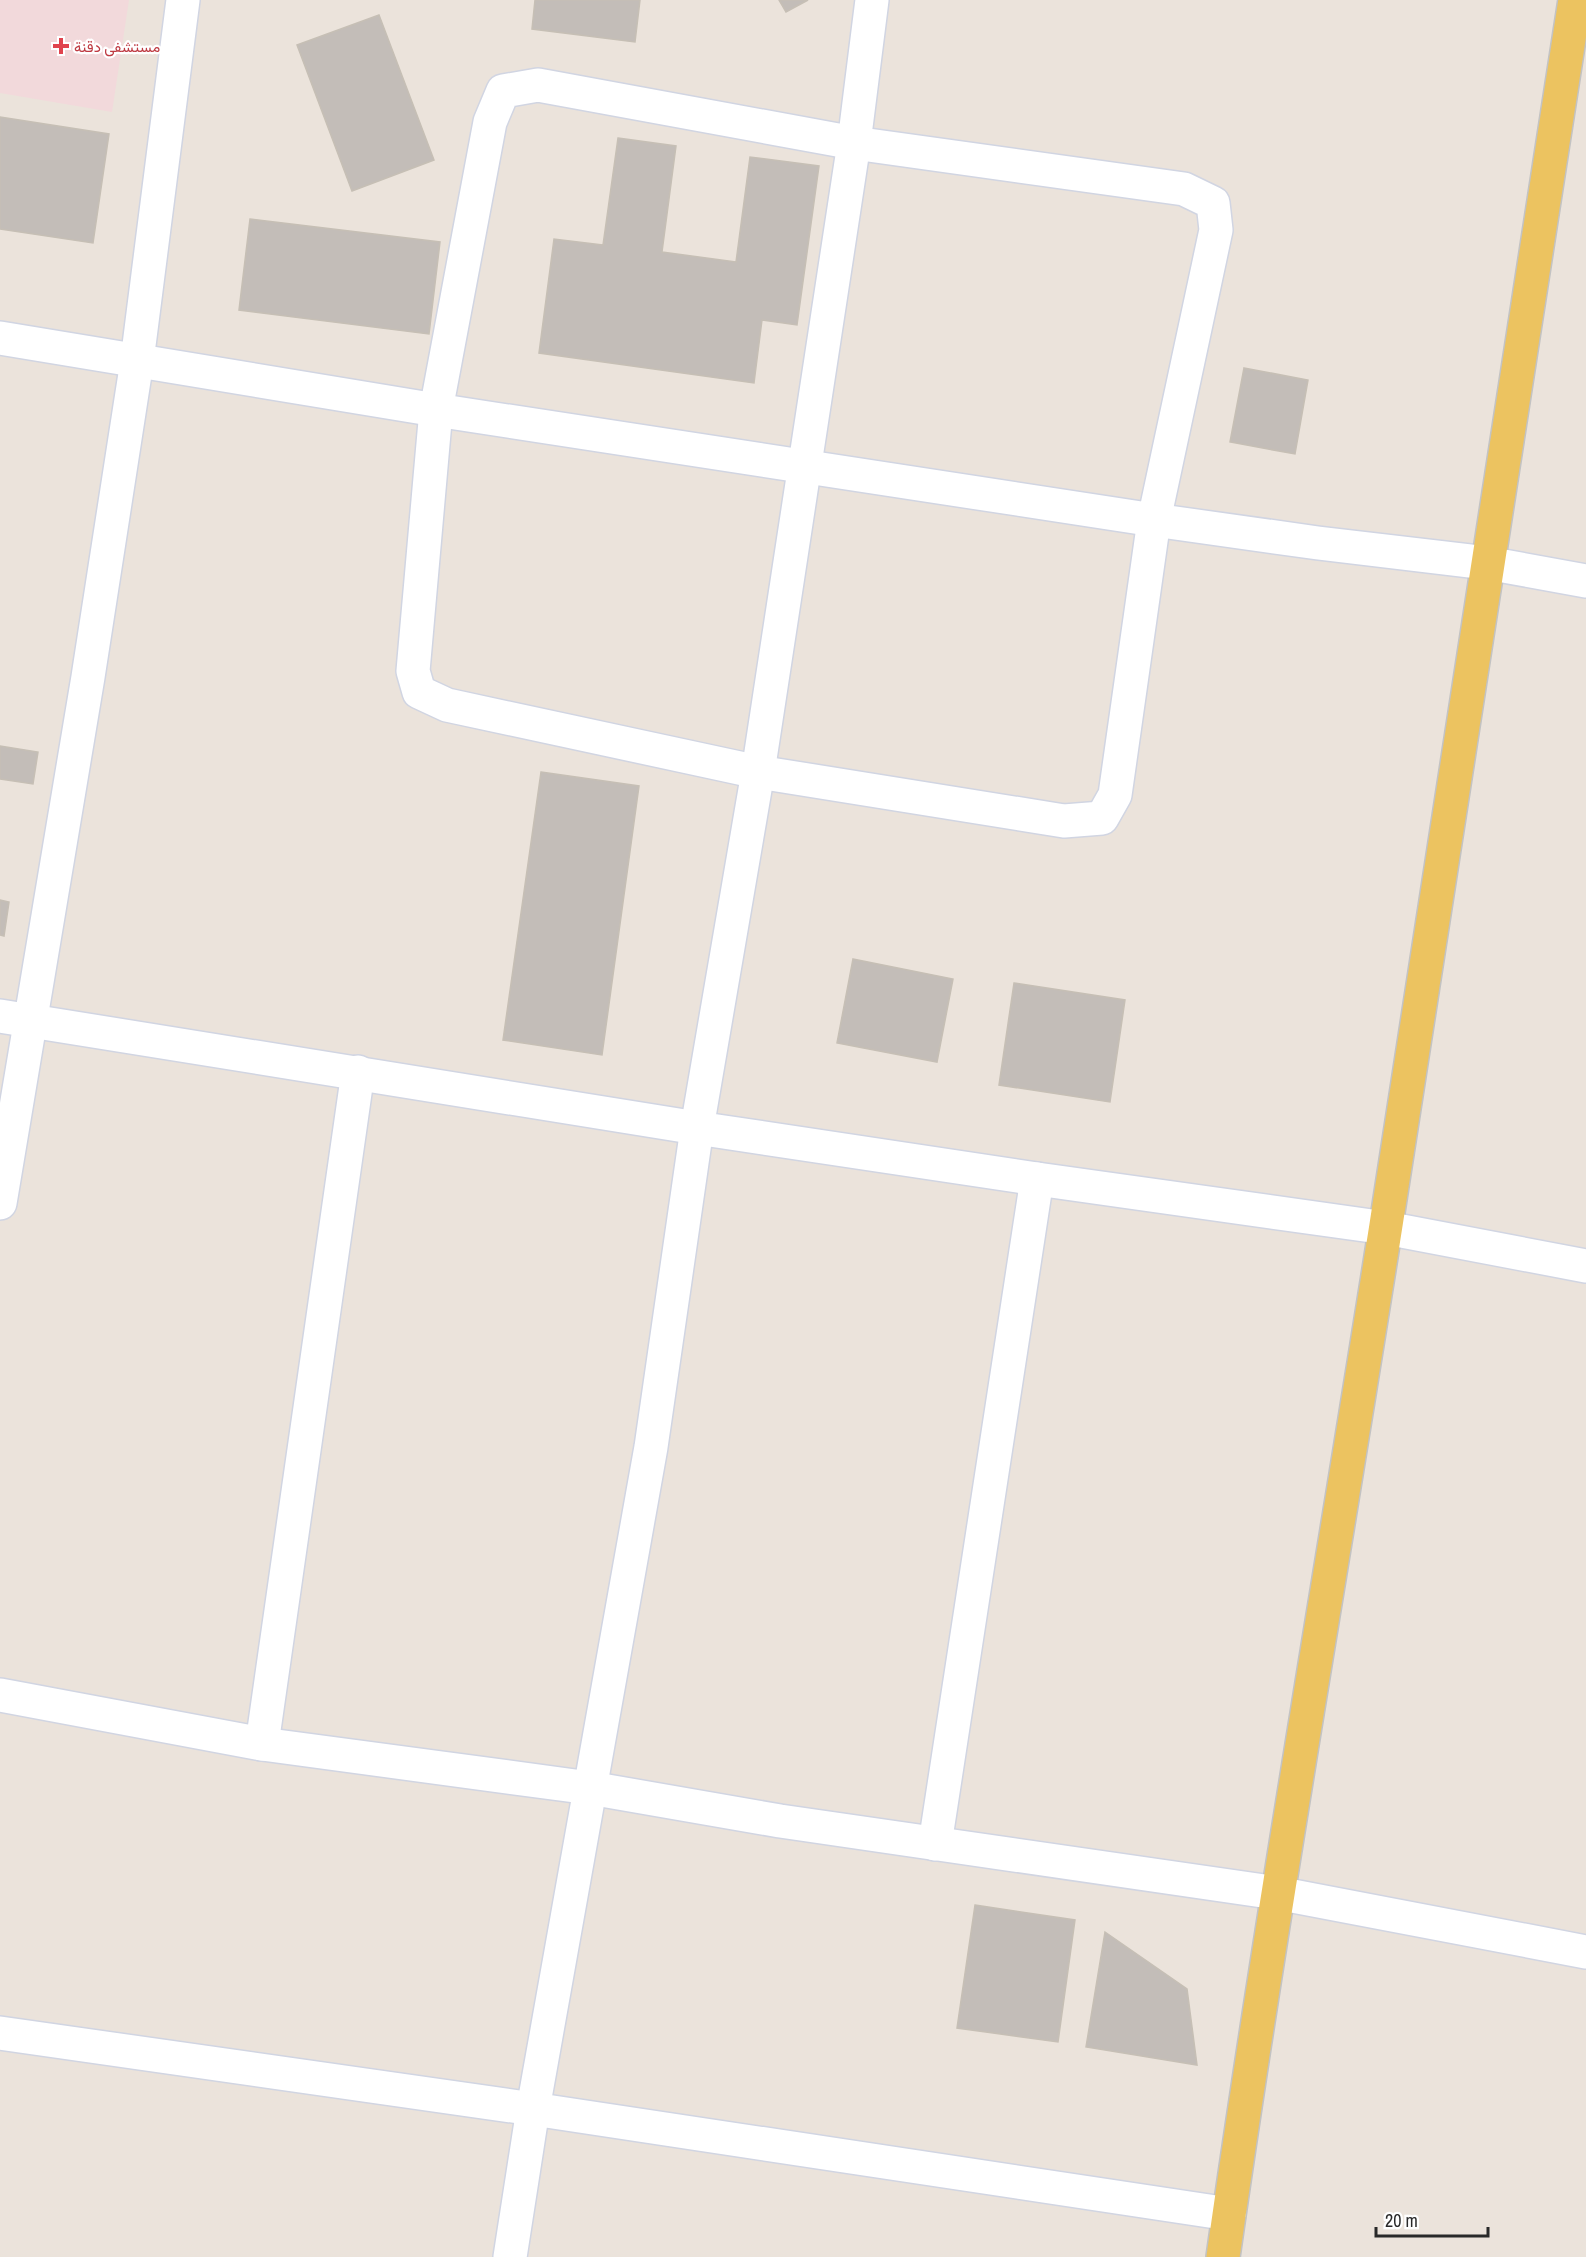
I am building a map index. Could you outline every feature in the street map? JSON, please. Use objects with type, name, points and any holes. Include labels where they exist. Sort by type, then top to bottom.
[{"type":"main road","points":[[1223,2257],[1277,1893],[1386,1228],[1575,0]]},
{"type":"street","points":[[0,1203],[15,1018],[88,677],[136,361],[183,0]]},
{"type":"street","points":[[510,2257],[532,2109],[651,1447],[697,1128],[758,772],[805,466],[854,143],[872,0]]},
{"type":"street","points":[[538,85],[854,143],[1184,189],[1213,203],[1216,230],[1154,520],[1116,795],[1102,818],[1064,821],[758,772],[447,705],[419,692],[413,671],[436,410],[490,122],[503,91],[538,85]]},
{"type":"street","points":[[0,338],[436,410],[1154,520],[1318,543],[1487,563],[1586,581]]},
{"type":"street","points":[[15,1018],[697,1128],[1386,1228],[1586,1266]]},
{"type":"street","points":[[262,1744],[357,1072]]},
{"type":"street","points":[[935,1844],[1037,1179]]},
{"type":"street","points":[[0,1695],[262,1744],[590,1788],[780,1821],[1277,1893],[1586,1952]]},
{"type":"street","points":[[0,2033],[532,2109],[1229,2214]]},
{"type":"shaded area","name":"مستشفى دقنة","points":[[0,0],[129,0],[112,112],[0,93]]},
{"type":"building","points":[[535,0],[640,0],[635,42],[532,29]]},
{"type":"building","points":[[779,0],[808,0],[786,12]]},
{"type":"building","points":[[379,15],[434,160],[352,191],[297,45]]},
{"type":"building","points":[[0,117],[109,134],[93,243],[0,229]]},
{"type":"building","points":[[618,138],[676,146],[662,252],[736,262],[750,157],[819,166],[797,325],[762,320],[754,383],[539,353],[554,239],[603,245]]},
{"type":"building","points":[[250,219],[440,242],[429,334],[239,310]]},
{"type":"building","points":[[1244,368],[1308,380],[1295,454],[1230,442]]},
{"type":"building","points":[[0,746],[38,752],[33,784],[0,779]]},
{"type":"building","points":[[541,772],[639,786],[602,1055],[503,1040]]},
{"type":"building","points":[[0,900],[9,902],[4,936],[0,935]]},
{"type":"building","points":[[853,959],[953,979],[937,1062],[837,1043]]},
{"type":"building","points":[[1014,983],[1125,1000],[1110,1102],[999,1085]]},
{"type":"building","points":[[975,1905],[1075,1920],[1058,2042],[957,2028]]},
{"type":"building","points":[[1105,1932],[1187,1989],[1197,2065],[1086,2047]]},
{"type":"place","name":"مستشفى دقنة","points":[[61,46]]}]
